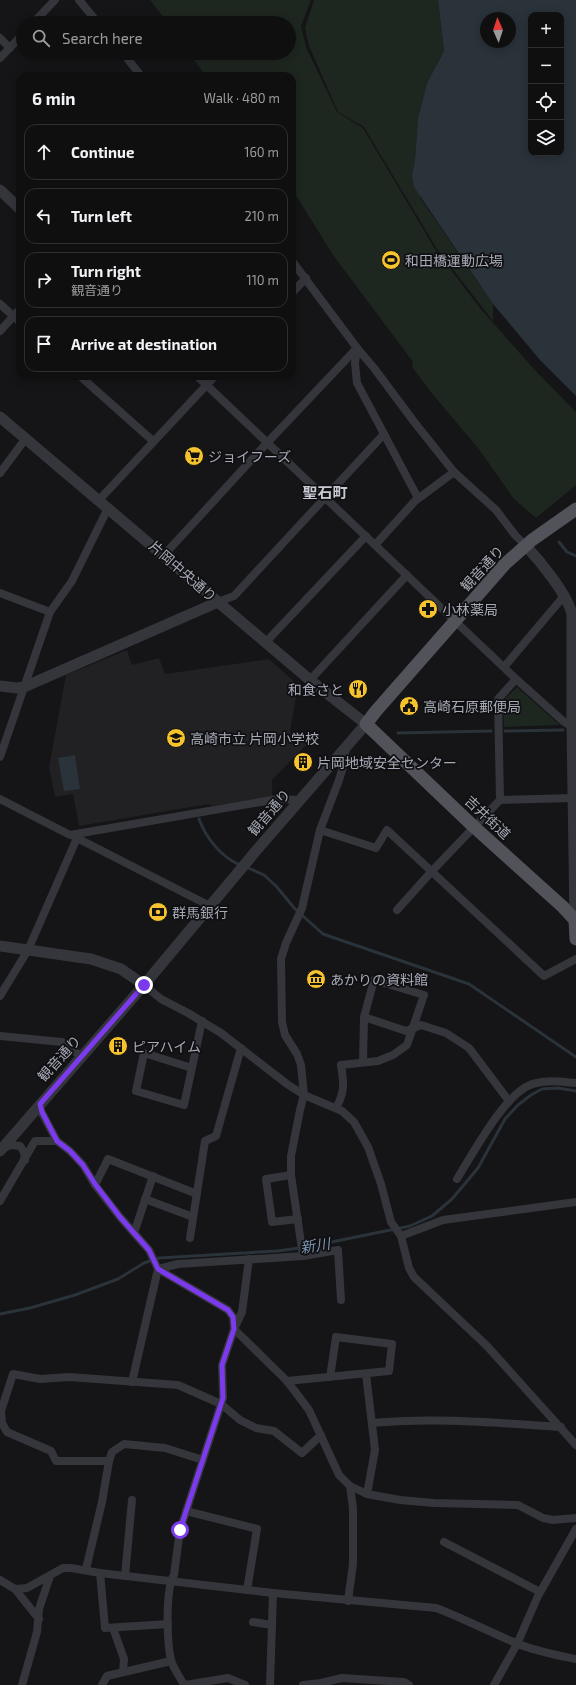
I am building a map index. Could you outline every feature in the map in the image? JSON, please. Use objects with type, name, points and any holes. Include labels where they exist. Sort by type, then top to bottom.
[{"type":"main road","name":"観音通り","points":[[366,724],[505,564],[537,537],[576,508]]},
{"type":"main road","name":"吉井街道","points":[[366,724],[473,826],[575,920]]},
{"type":"main road","points":[[575,920],[576,939]]},
{"type":"street","points":[[40,16],[55,0]]},
{"type":"street","points":[[79,0],[92,16]]},
{"type":"street","points":[[0,38],[10,48]]},
{"type":"street","points":[[0,58],[16,42]]},
{"type":"street","points":[[128,60],[138,72]]},
{"type":"street","points":[[0,190],[16,205]]},
{"type":"street","points":[[296,266],[414,423],[454,472],[496,510],[515,535],[539,561],[570,606],[572,614],[575,920]]},
{"type":"street","points":[[296,289],[306,278]]},
{"type":"street","points":[[0,304],[16,319]]},
{"type":"street","points":[[0,331],[16,313]]},
{"type":"street","points":[[357,348],[355,363],[357,383],[418,498]]},
{"type":"street","points":[[164,555],[357,348]]},
{"type":"street","points":[[84,380],[153,441]]},
{"type":"street","points":[[201,380],[516,679],[563,721],[572,727]]},
{"type":"street","points":[[99,500],[211,380]]},
{"type":"street","name":"片岡中央通り","points":[[0,417],[310,680],[366,724]]},
{"type":"street","points":[[0,686],[16,688],[24,687],[234,596],[324,497],[384,434]]},
{"type":"street","points":[[0,473],[26,438]]},
{"type":"street","points":[[375,545],[418,498],[454,472]]},
{"type":"street","points":[[0,757],[50,612],[72,581],[108,508]]},
{"type":"street","points":[[266,642],[366,536]]},
{"type":"street","points":[[310,680],[407,575]]},
{"type":"street","points":[[0,593],[50,612]]},
{"type":"street","points":[[504,667],[564,596]]},
{"type":"street","points":[[500,800],[498,699],[516,679]]},
{"type":"street","name":"観音通り","points":[[1,1149],[144,985],[366,724]]},
{"type":"street","points":[[303,1256],[291,1175],[291,1156],[304,1095],[301,1065],[297,1054],[285,1035],[282,1022],[281,959],[286,943],[302,908],[320,830],[344,767],[346,748]]},
{"type":"street","points":[[0,798],[210,906]]},
{"type":"street","points":[[397,910],[473,826],[500,800],[573,798]]},
{"type":"street","points":[[74,836],[278,799],[300,800]]},
{"type":"street","points":[[320,830],[376,848],[387,830],[544,976],[576,959]]},
{"type":"street","points":[[0,996],[28,950],[74,836]]},
{"type":"street","points":[[0,946],[91,959],[120,969],[144,985],[161,999],[221,1033],[287,1084],[304,1095],[342,1111],[354,1122],[368,1147],[381,1184],[391,1222],[402,1236],[409,1268],[414,1277],[487,1346],[576,1445]]},
{"type":"street","points":[[336,1108],[342,1097],[343,1080],[341,1065],[378,1061],[393,1055],[407,1045],[424,995],[374,980],[364,1017],[363,1062]]},
{"type":"street","points":[[364,1017],[406,1031],[421,1025],[446,1033],[459,1040],[469,1048],[509,1101]]},
{"type":"street","points":[[192,1068],[144,1054],[136,1091],[184,1105],[202,1022]]},
{"type":"street","points":[[0,1036],[62,1042],[82,1057]]},
{"type":"street","points":[[190,1238],[205,1141],[216,1136],[241,1048]]},
{"type":"street","points":[[457,1179],[492,1124],[515,1094],[530,1085],[546,1082],[576,1083]]},
{"type":"street","points":[[40,1104],[42,1112],[57,1141],[70,1151],[83,1165],[95,1184],[149,1250],[158,1269],[228,1310],[233,1317],[234,1329],[287,1381],[309,1410],[339,1475],[350,1486],[367,1494],[414,1502],[518,1505],[543,1518],[553,1520],[576,1518]]},
{"type":"street","points":[[0,1201],[35,1141],[57,1141]]},
{"type":"street","points":[[1,1149],[10,1146],[20,1146],[24,1152],[25,1160]]},
{"type":"street","points":[[95,1184],[108,1158],[197,1194]]},
{"type":"street","points":[[291,1175],[266,1179],[272,1222],[298,1219]]},
{"type":"street","points":[[134,1233],[153,1176]]},
{"type":"street","points":[[145,1199],[193,1217]]},
{"type":"street","points":[[402,1236],[443,1220],[576,1202]]},
{"type":"street","points":[[158,1269],[178,1264],[303,1256],[338,1250],[341,1300]]},
{"type":"street","points":[[245,1685],[228,1678],[185,1685],[171,1661],[168,1624],[170,1581],[174,1575],[180,1530],[223,1398],[222,1365],[234,1329],[242,1312],[249,1259]]},
{"type":"street","points":[[132,1382],[158,1269]]},
{"type":"street","points":[[287,1381],[366,1374],[389,1371],[392,1344],[336,1337],[330,1377]]},
{"type":"street","points":[[109,1461],[56,1461],[51,1451],[8,1432],[2,1423],[1,1411],[13,1374],[40,1379],[69,1377],[178,1385],[221,1404],[240,1420],[256,1428],[274,1431],[302,1453],[321,1435]]},
{"type":"street","points":[[366,1374],[375,1450],[367,1494]]},
{"type":"street","points":[[372,1422],[404,1420],[472,1420],[561,1427]]},
{"type":"street","points":[[86,1569],[112,1452],[124,1444],[164,1448],[203,1460]]},
{"type":"street","points":[[348,1601],[353,1564],[353,1508],[350,1486]]},
{"type":"street","points":[[125,1576],[132,1500]]},
{"type":"street","points":[[186,1511],[257,1529],[247,1590]]},
{"type":"street","points":[[494,1685],[517,1644],[540,1592],[576,1529]]},
{"type":"street","points":[[444,1542],[540,1592]]},
{"type":"street","points":[[15,1589],[27,1588],[63,1568],[86,1569],[100,1573],[273,1593],[436,1608],[517,1644],[547,1653],[576,1659]]},
{"type":"street","points":[[100,1573],[105,1628],[168,1624]]},
{"type":"street","points":[[22,1685],[37,1632],[39,1609],[50,1576]]},
{"type":"street","points":[[0,1580],[15,1589],[39,1619]]},
{"type":"street","points":[[270,1685],[273,1593]]},
{"type":"street","points":[[253,1622],[272,1625]]},
{"type":"street","points":[[113,1628],[124,1659],[123,1672]]},
{"type":"street","points":[[102,1685],[107,1676],[171,1661]]},
{"type":"street","points":[[303,1685],[321,1683],[342,1678],[404,1682],[409,1685]]},
{"type":"shaded area","name":"和田橋運動広場","points":[[150,0],[311,0],[301,26],[306,47],[337,112],[363,128],[435,249],[480,308],[533,368],[576,412],[576,485],[536,518],[514,499],[478,448],[434,396],[412,367],[413,362],[333,255],[296,195],[296,72],[203,72],[194,60],[296,60],[296,16],[163,16]]},
{"type":"shaded area","points":[[314,0],[438,0],[444,51],[427,83],[418,118],[415,160],[412,174],[421,199],[493,304],[493,321],[437,249],[364,127],[338,112],[309,46],[305,28]]},
{"type":"shaded area","points":[[438,0],[576,0],[576,396],[540,360],[493,304],[414,187],[412,174],[415,160],[418,118],[427,83],[444,51]]},
{"type":"shaded area","name":"高崎市立 片岡小学校","points":[[127,650],[132,665],[159,658],[165,674],[269,659],[298,685],[290,731],[307,744],[272,780],[272,797],[211,806],[209,804],[79,826],[73,794],[55,797],[49,767],[66,675]]},
{"type":"shaded area","points":[[517,687],[560,725],[504,727],[503,701]]},
{"type":"shaded area","points":[[75,755],[80,789],[64,791],[58,758]]},
{"type":"waterway","points":[[559,542],[567,552],[576,556]]},
{"type":"waterway","points":[[505,731],[563,730]]},
{"type":"waterway","points":[[398,733],[491,731]]},
{"type":"waterway","points":[[199,819],[210,840],[215,846],[233,862],[240,865]]},
{"type":"waterway","points":[[246,867],[264,875],[276,886],[295,909],[323,934],[469,984],[576,1057]]},
{"type":"waterway","name":"新川","points":[[0,1314],[30,1308],[75,1295],[118,1279],[144,1263],[159,1258],[277,1251],[307,1247],[410,1226],[432,1216],[452,1199],[478,1168],[505,1119],[518,1105],[542,1089],[558,1088],[576,1091]]},
{"type":"place","name":"和田橋運動広場","points":[[391,260]]},
{"type":"place","name":"ジョイフーズ","points":[[194,456]]},
{"type":"place","name":"小林薬局","points":[[428,609]]},
{"type":"place","name":"和食さと","points":[[358,689]]},
{"type":"place","name":"高崎石原郵便局","points":[[409,706]]},
{"type":"place","name":"高崎市立 片岡小学校","points":[[176,738]]},
{"type":"place","name":"片岡地域安全センター","points":[[303,762]]},
{"type":"place","name":"群馬銀行","points":[[158,912]]},
{"type":"place","name":"あかりの資料館","points":[[316,979]]},
{"type":"place","name":"ピアハイム","points":[[118,1046]]},
{"type":"district","name":"聖石町","points":[[325,492]]},
{"type":"route","points":[[144,985],[40,1104],[42,1112],[57,1141],[70,1151],[83,1165],[95,1184],[120,1217],[149,1250],[158,1269],[228,1310],[233,1317],[234,1329],[222,1365],[223,1398],[180,1530]]}]
